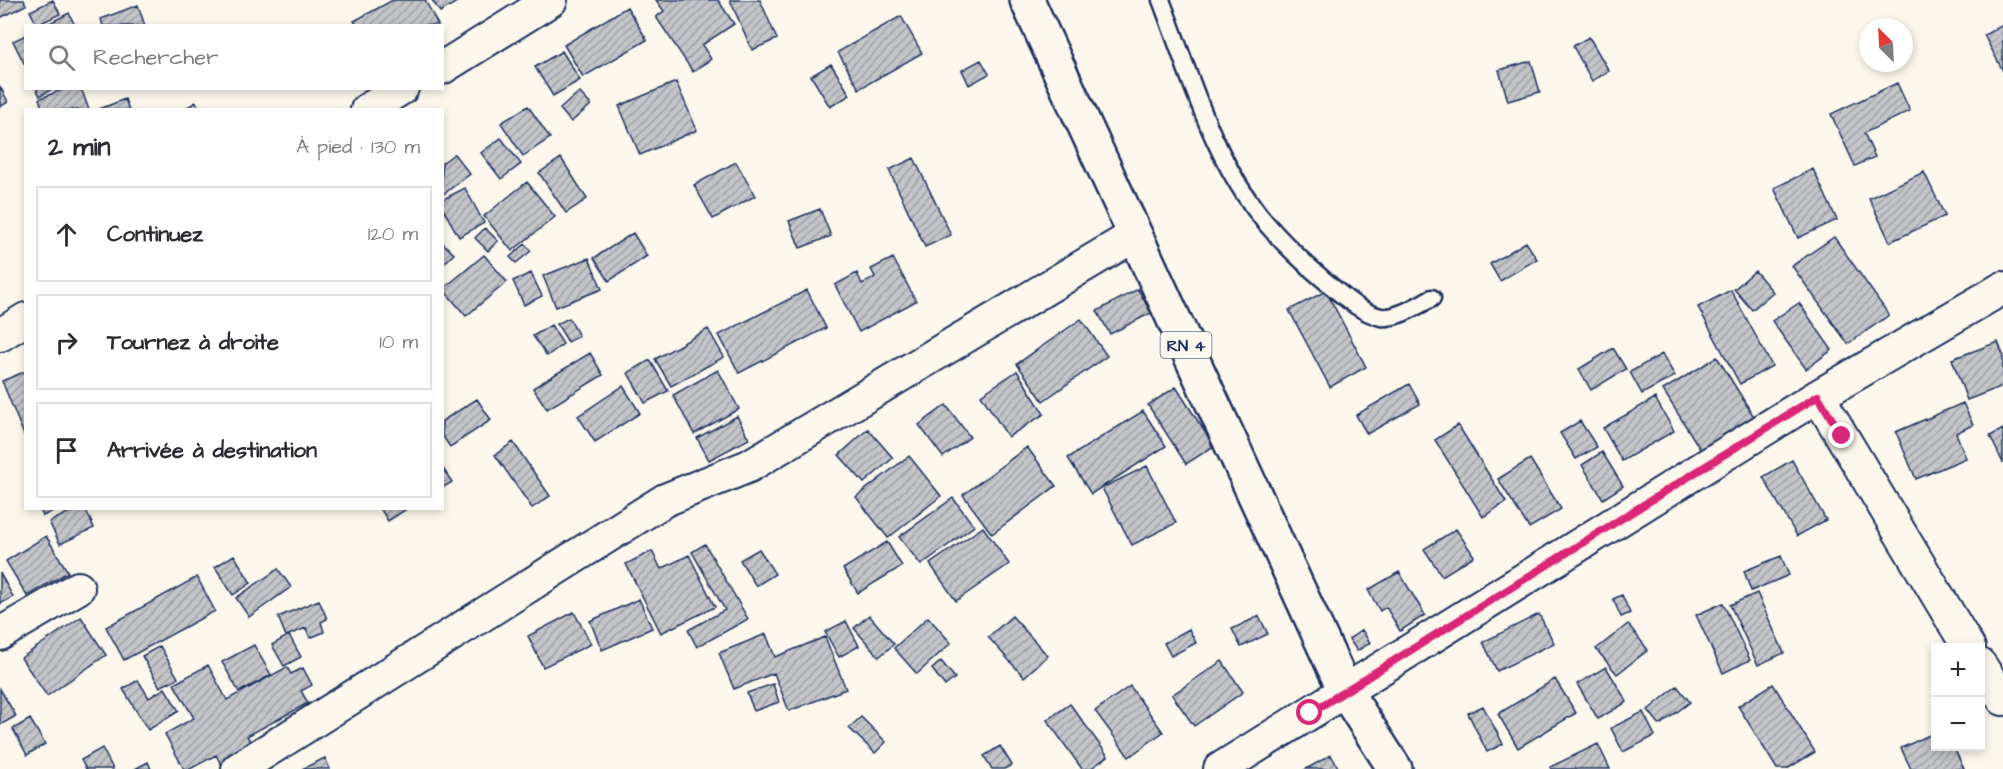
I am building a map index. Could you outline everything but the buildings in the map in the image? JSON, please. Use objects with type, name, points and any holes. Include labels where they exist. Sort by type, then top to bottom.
[{"type":"highway","name":"RN 4","points":[[1027,0],[1345,691],[1395,769]]},
{"type":"street","points":[[444,65],[546,0]]},
{"type":"street","points":[[444,65],[551,0]]},
{"type":"street","points":[[371,108],[399,90]]},
{"type":"street","points":[[378,108],[406,90]]},
{"type":"street","points":[[238,769],[665,500],[749,466],[1135,235]]},
{"type":"street","points":[[1220,769],[1818,396],[2003,288]]},
{"type":"street","points":[[0,337],[24,322]]},
{"type":"street","points":[[1818,396],[1966,643]]},
{"type":"street","points":[[0,633],[78,588]]},
{"type":"street","points":[[1985,672],[2003,699]]},
{"type":"lane","points":[[1161,0],[1218,145],[1241,188],[1265,222],[1310,268],[1348,300],[1369,312],[1383,317],[1432,298]]},
{"type":"route","points":[[1310,713],[1818,396],[1842,436]]}]
